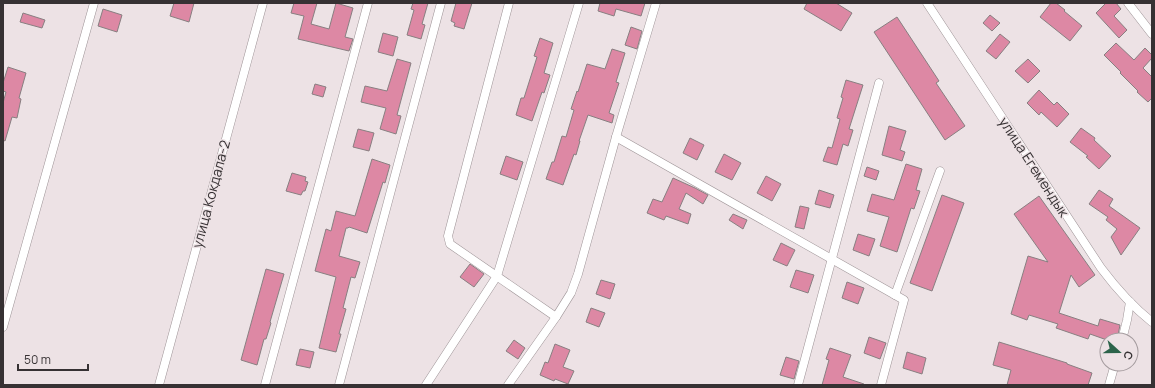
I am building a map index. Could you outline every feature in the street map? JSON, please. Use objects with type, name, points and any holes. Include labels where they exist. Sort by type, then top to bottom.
[{"type":"street","points":[[3,327],[94,3]]},
{"type":"street","name":"улица Кокдала-2","points":[[159,385],[263,3]]},
{"type":"street","points":[[265,385],[368,3]]},
{"type":"street","points":[[339,385],[442,3]]},
{"type":"street","points":[[509,3],[448,236],[450,244],[556,317]]},
{"type":"street","points":[[426,385],[497,276],[579,3]]},
{"type":"street","points":[[508,385],[571,293],[578,274],[616,137],[656,3]]},
{"type":"street","name":"улица Егемендык","points":[[927,3],[1100,268],[1130,302],[1152,322]]},
{"type":"street","points":[[1128,3],[1152,34]]},
{"type":"street","points":[[798,385],[879,82]]},
{"type":"street","points":[[616,137],[904,300],[881,385]]},
{"type":"street","points":[[895,295],[940,170]]},
{"type":"street","points":[[1124,332],[1130,302]]},
{"type":"street","points":[[1109,385],[1113,372]]},
{"type":"building","points":[[174,3],[194,3],[189,22],[170,16]]},
{"type":"building","points":[[294,3],[317,3],[311,24],[329,29],[336,3],[353,8],[345,37],[353,39],[349,51],[298,39],[304,16],[291,13]]},
{"type":"building","points":[[413,3],[428,3],[422,24],[425,25],[421,39],[407,35],[414,10],[411,9]]},
{"type":"building","points":[[456,3],[472,3],[464,29],[454,26],[455,23],[451,21]]},
{"type":"building","points":[[600,3],[645,3],[641,16],[616,9],[614,16],[598,11]]},
{"type":"building","points":[[807,3],[836,3],[852,13],[841,31],[804,9]]},
{"type":"building","points":[[1051,3],[1056,3],[1082,26],[1070,41],[1040,17]]},
{"type":"building","points":[[1106,3],[1116,3],[1121,9],[1114,16],[1127,30],[1119,38],[1096,13]]},
{"type":"building","points":[[103,9],[122,15],[117,32],[98,26]]},
{"type":"building","points":[[23,13],[45,20],[42,28],[20,22]]},
{"type":"building","points":[[990,15],[1000,23],[992,31],[983,23]]},
{"type":"building","points":[[897,17],[939,81],[936,83],[965,126],[945,140],[874,32]]},
{"type":"building","points":[[631,27],[642,31],[637,49],[625,45]]},
{"type":"building","points":[[383,33],[398,37],[393,56],[378,52]]},
{"type":"building","points":[[1000,34],[1010,42],[996,59],[986,51]]},
{"type":"building","points":[[540,38],[553,43],[544,73],[550,75],[544,93],[542,92],[532,121],[516,115],[521,98],[524,98],[537,57],[534,56]]},
{"type":"building","points":[[1116,43],[1134,60],[1145,48],[1152,55],[1152,58],[1143,68],[1152,77],[1152,98],[1148,102],[1104,55]]},
{"type":"building","points":[[612,49],[625,53],[616,82],[619,83],[609,113],[614,115],[612,123],[588,115],[576,155],[574,154],[563,185],[546,179],[552,162],[554,162],[562,136],[566,137],[574,110],[571,109],[587,64],[605,69]]},
{"type":"building","points":[[397,59],[411,63],[397,115],[401,116],[396,134],[380,129],[386,108],[361,102],[365,86],[387,91]]},
{"type":"building","points":[[1028,59],[1040,71],[1028,83],[1015,71]]},
{"type":"building","points":[[8,67],[26,73],[19,98],[21,99],[17,118],[12,117],[5,141],[3,140],[3,103],[6,92],[3,91],[3,83]]},
{"type":"building","points":[[846,80],[863,85],[849,129],[853,130],[848,146],[843,144],[837,165],[823,161],[828,147],[832,148],[840,119],[837,118],[843,98],[841,97]]},
{"type":"building","points":[[315,84],[326,87],[323,97],[312,94]]},
{"type":"building","points":[[1039,90],[1054,105],[1057,102],[1069,114],[1057,127],[1041,112],[1039,115],[1027,103]]},
{"type":"building","points":[[889,126],[906,131],[900,150],[905,152],[902,161],[882,155]]},
{"type":"building","points":[[1081,128],[1095,138],[1094,140],[1111,156],[1099,169],[1086,157],[1088,156],[1070,142]]},
{"type":"building","points":[[358,129],[374,133],[369,151],[353,147]]},
{"type":"building","points":[[690,138],[704,145],[697,160],[683,153]]},
{"type":"building","points":[[724,154],[741,163],[732,180],[715,172]]},
{"type":"building","points":[[506,156],[523,162],[517,180],[500,174]]},
{"type":"building","points":[[372,159],[390,165],[367,233],[349,227],[346,228],[339,256],[360,262],[355,278],[351,277],[343,308],[346,309],[336,352],[319,348],[336,277],[315,271],[326,229],[331,231],[336,211],[355,216]]},
{"type":"building","points":[[906,164],[922,169],[916,190],[920,191],[914,209],[911,208],[897,252],[880,246],[889,217],[867,211],[872,194],[894,200]]},
{"type":"building","points":[[867,167],[879,171],[876,180],[864,176]]},
{"type":"building","points":[[292,173],[306,177],[305,181],[308,182],[305,191],[303,191],[301,195],[286,191]]},
{"type":"building","points":[[766,176],[781,184],[772,201],[757,193]]},
{"type":"building","points":[[673,178],[708,195],[703,204],[686,193],[679,209],[691,214],[688,224],[666,216],[664,220],[647,213],[653,199],[662,202]]},
{"type":"building","points":[[819,190],[834,195],[830,208],[815,204]]},
{"type":"building","points":[[1099,190],[1113,199],[1109,206],[1140,228],[1121,255],[1111,237],[1117,229],[1106,220],[1108,217],[1089,204]]},
{"type":"building","points":[[942,195],[964,203],[932,291],[910,283]]},
{"type":"building","points":[[1039,196],[1095,275],[1079,287],[1071,275],[1059,313],[1098,326],[1100,319],[1120,325],[1119,332],[1099,332],[1099,337],[1090,334],[1088,339],[1056,328],[1058,324],[1029,315],[1027,320],[1011,314],[1028,256],[1048,262],[1014,214]]},
{"type":"building","points":[[800,206],[809,208],[804,229],[795,227]]},
{"type":"building","points":[[733,214],[747,220],[743,229],[729,220]]},
{"type":"building","points":[[858,234],[875,239],[869,256],[853,250]]},
{"type":"building","points":[[781,243],[795,250],[787,266],[773,260]]},
{"type":"building","points":[[470,264],[484,274],[474,287],[460,277]]},
{"type":"building","points":[[266,269],[284,274],[270,322],[271,323],[266,339],[264,339],[257,365],[241,360]]},
{"type":"building","points":[[796,270],[814,275],[808,293],[790,287]]},
{"type":"building","points":[[601,280],[615,284],[610,299],[596,294]]},
{"type":"building","points":[[847,282],[864,288],[858,304],[842,298]]},
{"type":"building","points":[[591,308],[605,313],[599,327],[586,322]]},
{"type":"building","points":[[869,337],[886,343],[880,359],[864,353]]},
{"type":"building","points":[[514,340],[525,348],[518,359],[506,351]]},
{"type":"building","points":[[999,342],[1067,363],[1092,373],[1088,385],[1007,385],[1011,370],[993,365]]},
{"type":"building","points":[[555,344],[570,350],[563,367],[574,371],[568,384],[555,379],[554,381],[540,375],[545,362],[548,363]]},
{"type":"building","points":[[830,348],[851,355],[843,377],[864,384],[863,385],[822,385],[829,360],[826,359]]},
{"type":"building","points":[[300,349],[314,352],[310,368],[296,365]]},
{"type":"building","points":[[907,352],[926,358],[922,374],[903,368]]},
{"type":"building","points":[[786,357],[799,361],[794,379],[780,375]]}]
